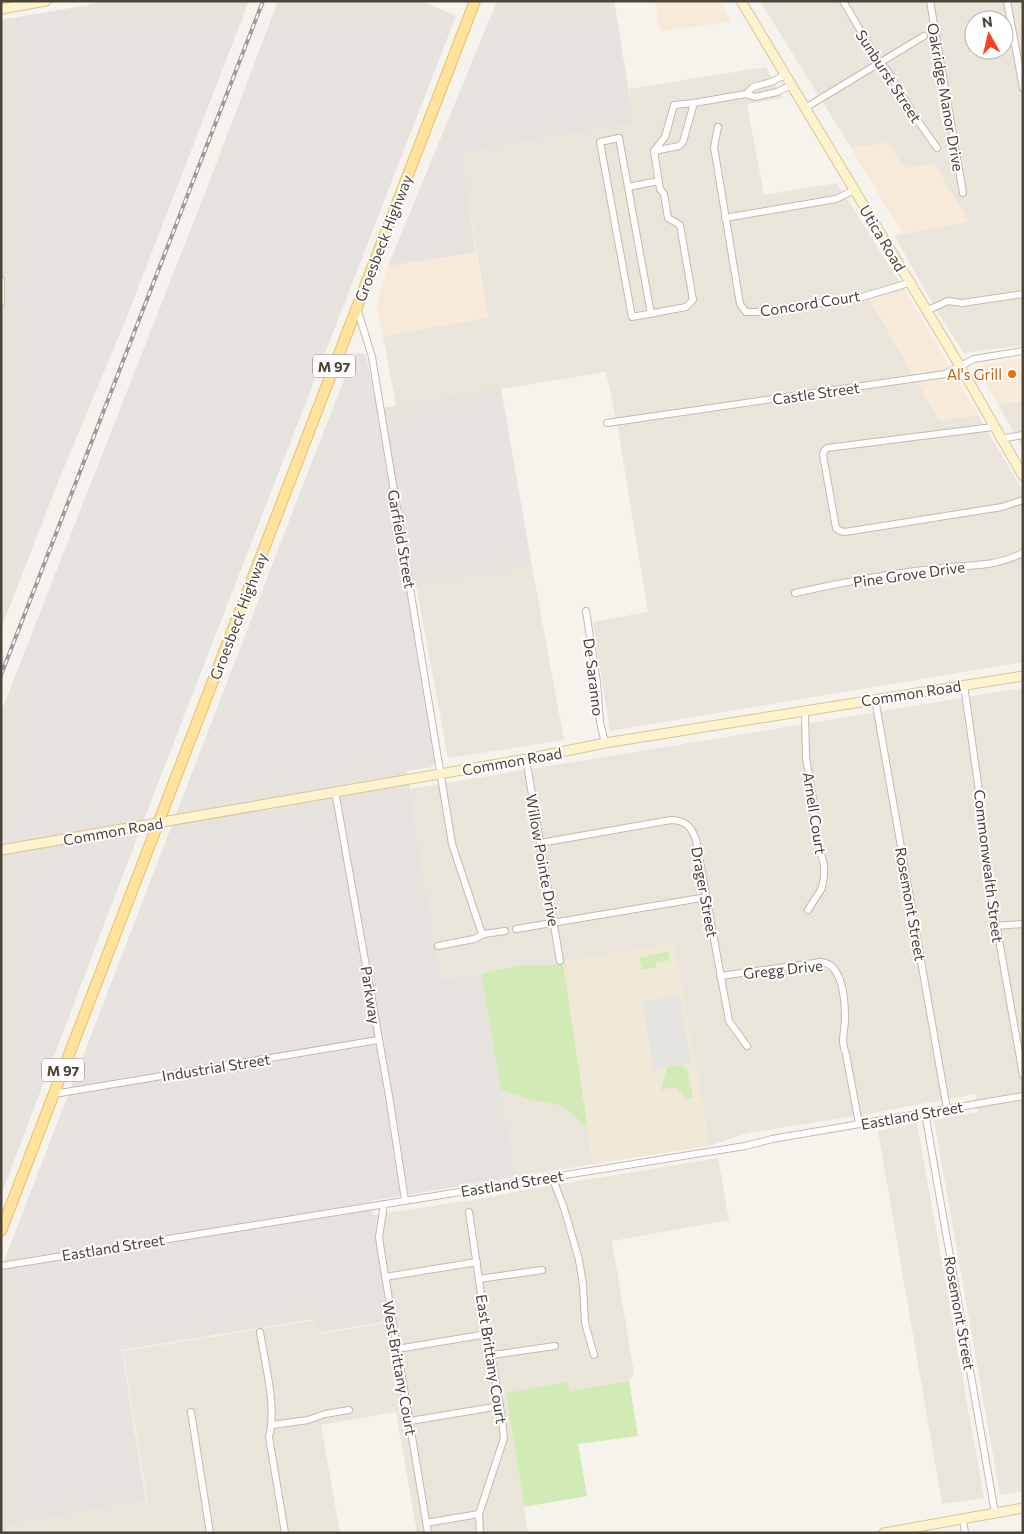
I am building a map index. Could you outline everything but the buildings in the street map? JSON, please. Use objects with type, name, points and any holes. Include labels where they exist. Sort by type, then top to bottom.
[{"type":"main road","name":"Groesbeck Highway","points":[[1,1231],[475,1]]},
{"type":"street","points":[[1,9],[46,1]]},
{"type":"street","name":"Utica Road","points":[[741,1],[960,366],[993,427],[1023,476]]},
{"type":"street","name":"Sunburst Street","points":[[843,1],[879,62],[887,70],[937,148]]},
{"type":"street","name":"Oakridge Manor Drive","points":[[930,1],[963,193]]},
{"type":"street","points":[[1007,1],[1023,88]]},
{"type":"street","points":[[805,108],[924,36]]},
{"type":"street","points":[[746,94],[753,87],[771,82],[785,75]]},
{"type":"street","points":[[651,314],[619,138],[600,142],[632,317],[651,314],[686,307],[693,300],[680,225],[668,218],[664,194],[660,189],[654,151],[665,138],[674,105],[746,94],[756,97],[777,92],[791,85]]},
{"type":"street","points":[[654,151],[679,146],[683,142],[694,103]]},
{"type":"street","name":"Concord Court","points":[[718,127],[714,147],[740,304],[746,312],[862,296],[910,283]]},
{"type":"street","points":[[628,187],[659,181]]},
{"type":"street","points":[[725,218],[836,200],[854,190]]},
{"type":"street","points":[[1,280],[1,303]]},
{"type":"street","points":[[926,311],[948,301],[962,303],[1023,294]]},
{"type":"street","name":"Garfield Street","points":[[357,307],[372,357],[452,844],[482,934]]},
{"type":"street","name":"Castle Street","points":[[607,423],[945,374],[974,359],[1023,351]]},
{"type":"street","points":[[993,427],[827,448],[824,450],[823,455],[836,528],[845,532],[989,509],[1023,500]]},
{"type":"street","points":[[1000,439],[1023,435]]},
{"type":"street","name":"Pine Grove Drive","points":[[795,593],[864,578],[934,568],[992,564],[1003,562],[1023,553]]},
{"type":"street","name":"De Saranno","points":[[586,611],[600,722],[605,743]]},
{"type":"street","name":"Common Road","points":[[1,850],[526,759],[605,743],[1023,676]]},
{"type":"street","name":"Commonwealth Street","points":[[964,685],[980,798],[986,867],[1023,1075]]},
{"type":"street","name":"Rosemont Street","points":[[875,699],[947,1109]]},
{"type":"street","name":"Arnell Court","points":[[805,711],[806,758],[813,799],[816,836],[824,865],[822,888],[808,910]]},
{"type":"street","name":"Willow Pointe Drive","points":[[526,759],[560,961]]},
{"type":"street","name":"Parkway","points":[[335,791],[405,1200]]},
{"type":"street","name":"Drager Street","points":[[540,844],[671,820],[687,824],[694,833],[729,1021],[747,1046]]},
{"type":"street","points":[[516,929],[706,897]]},
{"type":"street","points":[[995,926],[1023,924]]},
{"type":"street","points":[[438,946],[474,939],[482,934],[505,931]]},
{"type":"street","name":"Gregg Drive","points":[[720,976],[821,962],[831,964],[836,969],[845,1011],[843,1047],[846,1054],[859,1124]]},
{"type":"street","name":"Industrial Street","points":[[54,1094],[378,1040]]},
{"type":"street","name":"Eastland Street","points":[[1,1266],[744,1146],[772,1139],[1023,1096]]},
{"type":"street","name":"Rosemont Street","points":[[925,1113],[995,1513]]},
{"type":"street","points":[[552,1177],[564,1208],[579,1260],[583,1285],[585,1323],[594,1355]]},
{"type":"street","name":"West Brittany Court","points":[[384,1204],[379,1238],[428,1533]]},
{"type":"street","name":"East Brittany Court","points":[[469,1212],[504,1438],[479,1514],[480,1533]]},
{"type":"street","points":[[385,1277],[477,1262]]},
{"type":"street","points":[[479,1279],[542,1270]]},
{"type":"street","points":[[260,1332],[272,1411],[272,1425],[269,1437],[285,1533]]},
{"type":"street","points":[[397,1349],[487,1334]]},
{"type":"street","points":[[492,1355],[555,1346]]},
{"type":"street","points":[[410,1421],[500,1406]]},
{"type":"street","points":[[272,1425],[308,1420],[325,1414],[349,1410]]},
{"type":"street","points":[[192,1412],[210,1533]]},
{"type":"street","points":[[884,1533],[912,1530],[963,1518],[1023,1508]]},
{"type":"street","points":[[426,1523],[479,1514]]},
{"type":"street","points":[[963,1518],[965,1533]]},
{"type":"shaded area","points":[[111,1],[249,1],[126,319],[58,482],[1,629],[1,20]]},
{"type":"shaded area","points":[[278,1],[425,1],[456,16],[153,796],[1,1195],[1,712],[212,175]]},
{"type":"shaded area","points":[[497,1],[614,1],[634,123],[461,153],[476,252],[388,266]]},
{"type":"shaded area","points":[[655,1],[719,1],[731,22],[660,31]]},
{"type":"shaded area","points":[[760,1],[1023,1],[1023,345],[964,353],[940,316],[894,235],[969,222],[934,164],[904,168],[887,143],[851,148]]},
{"type":"shaded area","points":[[766,67],[783,98],[747,104],[764,195],[837,183],[905,291],[869,298],[939,420],[978,415],[1023,491],[1023,662],[610,731],[593,622],[648,612],[618,429],[606,372],[396,406],[383,336],[488,317],[460,153],[634,123],[629,89]]},
{"type":"shaded area","points":[[887,143],[904,168],[934,164],[969,222],[902,233],[851,148]]},
{"type":"shaded area","points":[[476,252],[488,318],[383,336],[377,305],[388,266]]},
{"type":"shaded area","points":[[905,291],[978,415],[939,420],[869,298]]},
{"type":"shaded area","points":[[358,353],[366,356],[377,409],[501,388],[532,566],[407,587],[436,762],[432,767],[407,771],[441,980],[481,973],[516,1177],[371,1201],[390,1321],[318,1333],[315,1319],[122,1350],[146,1501],[1,1527],[1,1269],[301,490],[353,357]]},
{"type":"shaded area","points":[[1023,359],[1023,401],[998,404],[976,366]]},
{"type":"shaded area","points":[[1023,401],[1023,449],[998,404]]},
{"type":"shaded area","points":[[532,566],[564,740],[448,758],[416,585]]},
{"type":"shaded area","points":[[1023,688],[1023,1491],[1000,1495],[934,1120],[978,1112],[975,1094],[868,1114],[747,1133],[709,1146],[674,944],[563,962],[557,965],[520,965],[441,980],[410,789]]},
{"type":"shaded area","points":[[674,943],[709,1146],[594,1164],[563,962]]},
{"type":"shaded area","points":[[679,995],[691,1063],[654,1069],[642,1002]]},
{"type":"shaded area","points":[[501,1090],[536,1101],[563,1106],[588,1128],[594,1164],[516,1177]]},
{"type":"shaded area","points":[[917,1123],[984,1498],[942,1504],[878,1131]]},
{"type":"shaded area","points":[[718,1158],[729,1220],[612,1241],[634,1373],[629,1381],[569,1391],[567,1382],[506,1394],[528,1533],[417,1533],[396,1412],[321,1425],[340,1533],[1,1533],[1,1527],[147,1501],[123,1351],[314,1320],[316,1321],[318,1334],[390,1322],[373,1215],[473,1200]]},
{"type":"green space","points":[[668,951],[670,960],[656,963],[656,967],[642,970],[639,958]]},
{"type":"green space","points":[[563,962],[588,1128],[563,1106],[536,1101],[501,1090],[481,973],[520,965],[557,965]]},
{"type":"green space","points":[[682,1065],[687,1069],[693,1098],[686,1099],[676,1087],[661,1090],[667,1067]]},
{"type":"green space","points":[[629,1381],[638,1436],[578,1444],[587,1496],[524,1507],[506,1393],[567,1382],[570,1391]]},
{"type":"railway","points":[[1,675],[263,1]]},
{"type":"place","name":"Al's Grill","points":[[1012,374]]}]
